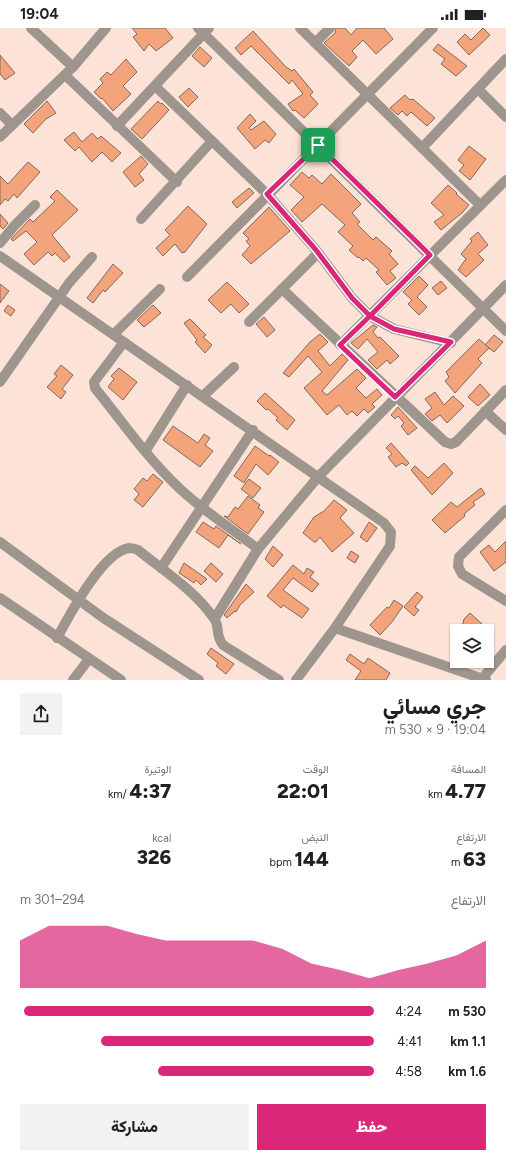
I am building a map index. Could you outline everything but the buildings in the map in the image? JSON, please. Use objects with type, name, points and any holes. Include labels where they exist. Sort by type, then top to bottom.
[{"type":"street","points":[[32,28],[73,67]]},
{"type":"street","points":[[0,137],[73,67],[106,28]]},
{"type":"street","points":[[300,28],[480,205]]},
{"type":"street","points":[[315,43],[330,28]]},
{"type":"street","points":[[187,277],[267,194],[368,95],[433,28]]},
{"type":"street","points":[[117,126],[155,86],[204,30],[430,255],[482,309],[506,331]]},
{"type":"street","points":[[422,148],[506,59]]},
{"type":"street","points":[[65,75],[177,182]]},
{"type":"street","points":[[155,86],[267,194],[318,254],[352,298],[370,316],[394,329],[451,342]]},
{"type":"street","points":[[478,89],[506,117]]},
{"type":"street","points":[[0,113],[12,125]]},
{"type":"street","points":[[141,219],[177,182],[212,141]]},
{"type":"street","points":[[340,345],[506,180]]},
{"type":"street","points":[[0,243],[14,225],[35,205]]},
{"type":"street","points":[[249,322],[318,254]]},
{"type":"street","points":[[0,256],[253,430],[384,523],[391,532],[390,546],[335,628],[296,680]]},
{"type":"street","points":[[0,382],[59,297],[92,257]]},
{"type":"street","points":[[214,618],[258,548],[318,477],[506,285]]},
{"type":"street","points":[[282,289],[395,397],[445,442],[451,444],[456,442],[506,390]]},
{"type":"street","points":[[114,334],[160,290]]},
{"type":"street","points":[[124,342],[93,385],[176,485],[202,507],[258,548]]},
{"type":"street","points":[[203,396],[234,366]]},
{"type":"street","points":[[146,450],[187,385]]},
{"type":"street","points":[[485,411],[506,430]]},
{"type":"street","points":[[161,568],[253,430]]},
{"type":"street","points":[[506,510],[459,557],[458,566],[462,574],[506,601]]},
{"type":"street","points":[[0,542],[78,599],[162,657],[199,680]]},
{"type":"street","points":[[57,638],[78,599],[105,564],[122,551],[130,548],[138,550],[198,598],[218,625],[218,639],[223,645],[278,680]]},
{"type":"street","points":[[0,598],[121,680]]},
{"type":"street","points":[[335,628],[483,679],[506,650]]},
{"type":"street","points":[[73,680],[89,659]]},
{"type":"route","points":[[318,145],[267,194],[316,250],[352,298],[370,316],[340,345],[395,397],[451,342],[394,329],[378,322],[370,316],[430,255],[318,145]]}]
